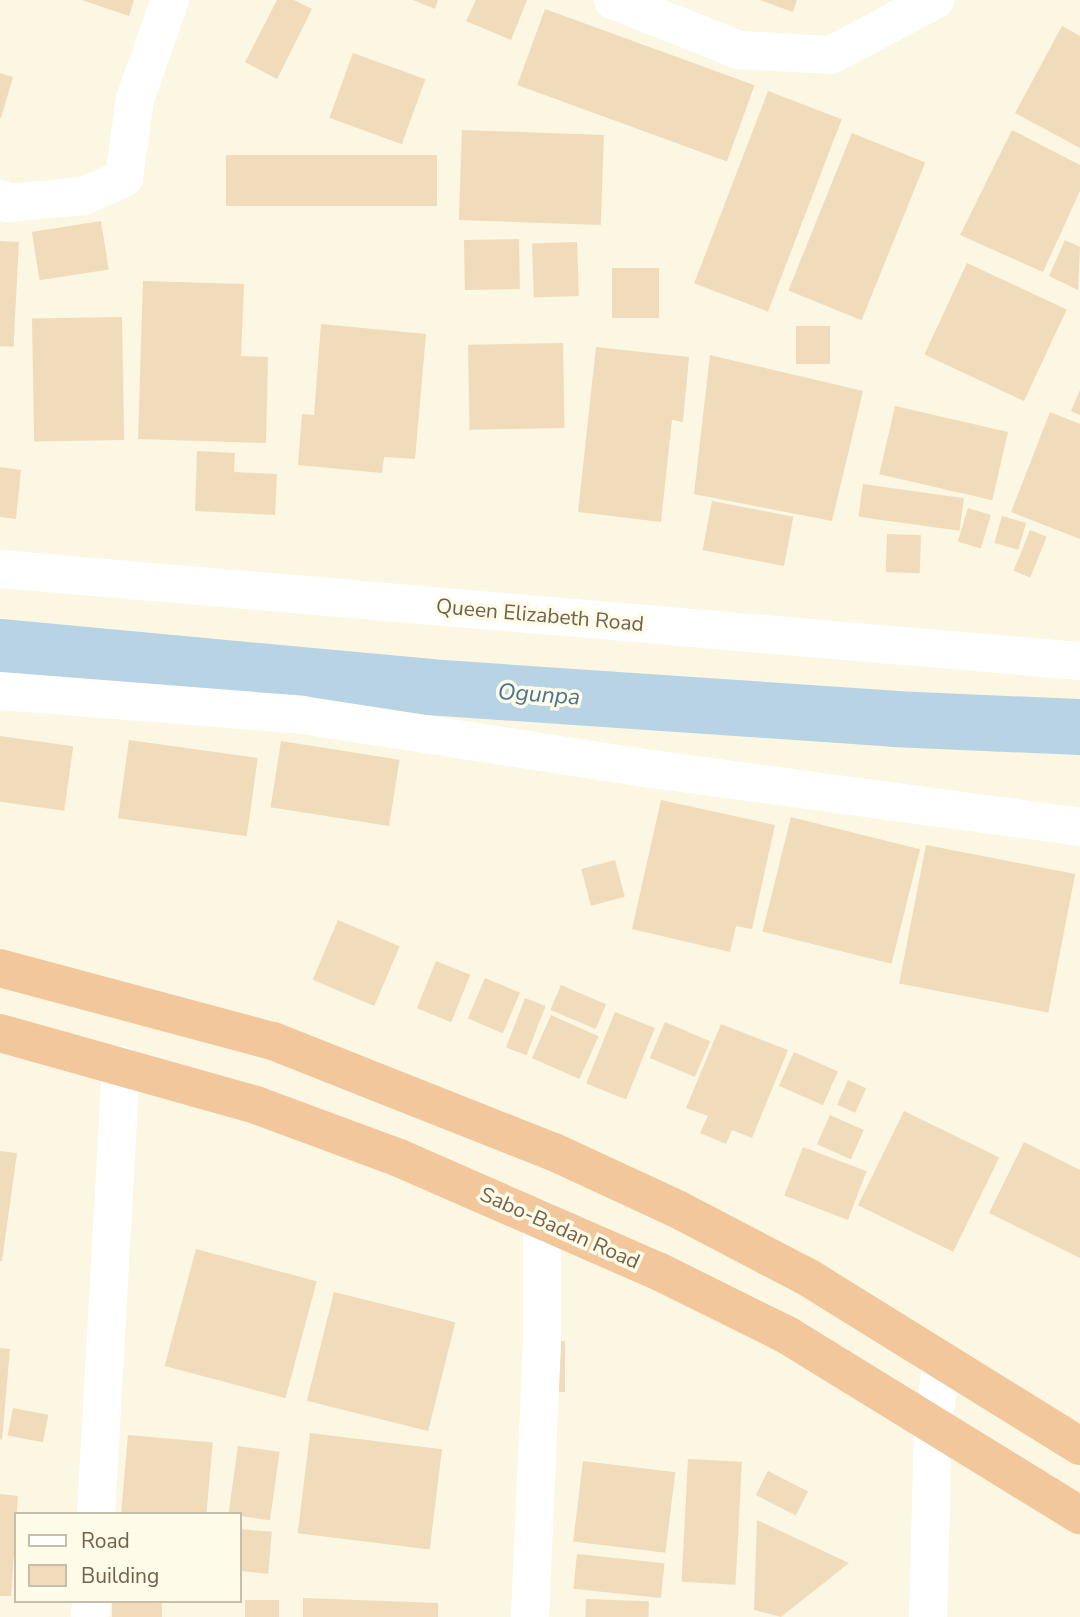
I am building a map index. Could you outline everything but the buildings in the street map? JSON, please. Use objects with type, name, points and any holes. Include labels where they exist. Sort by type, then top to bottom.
[{"type":"highway","points":[[0,968],[273,1041],[425,1098],[679,1210],[809,1279],[1080,1446]]},
{"type":"highway","name":"Sabo-Badan Road","points":[[0,1033],[256,1105],[398,1158],[542,1219],[787,1335],[1080,1515]]},
{"type":"street","points":[[0,199],[8,203],[83,196],[124,178],[135,99],[170,0]]},
{"type":"street","points":[[612,0],[739,50],[831,55],[935,0]]},
{"type":"street","name":"Queen Elizabeth Road","points":[[0,569],[1080,661]]},
{"type":"street","points":[[0,691],[303,715],[652,769],[1080,827]]},
{"type":"street","points":[[96,1512],[121,1065]]},
{"type":"street","points":[[530,1617],[542,1347],[542,1219]]},
{"type":"street","points":[[928,1617],[933,1424],[942,1361]]},
{"type":"waterway","name":"Ogunpa","points":[[0,647],[428,687],[894,719],[1080,727]]}]
